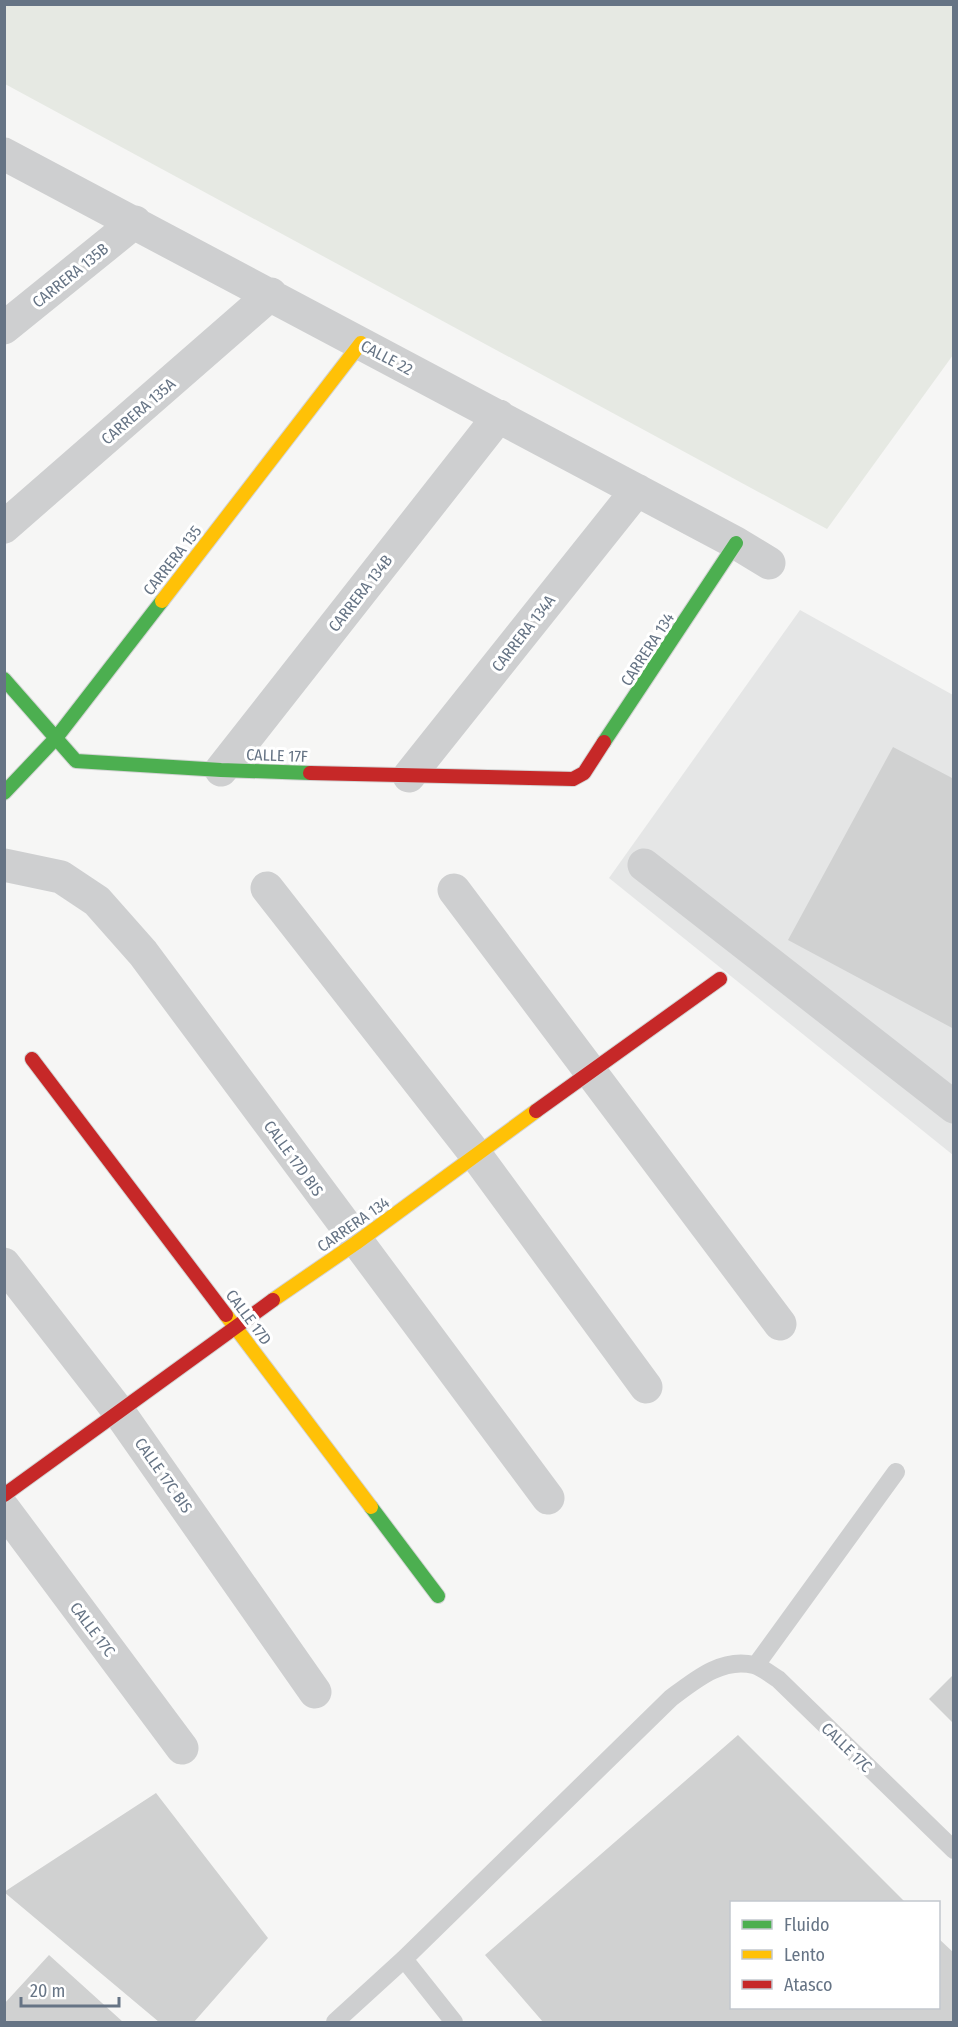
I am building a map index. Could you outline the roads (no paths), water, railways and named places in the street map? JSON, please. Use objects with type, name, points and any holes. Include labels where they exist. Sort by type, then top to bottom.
[{"type":"street","name":"CALLE 22","points":[[4,154],[637,490],[769,563]]},
{"type":"street","name":"CARRERA 135B","points":[[4,328],[135,222]]},
{"type":"street","name":"CARRERA 135A","points":[[4,527],[270,294]]},
{"type":"street","name":"CARRERA 135","points":[[4,793],[56,738],[361,343]]},
{"type":"street","name":"CARRERA 134B","points":[[221,770],[499,417]]},
{"type":"street","name":"CARRERA 134A","points":[[409,776],[637,490]]},
{"type":"street","name":"CARRERA 134","points":[[584,773],[736,543]]},
{"type":"street","name":"CALLE 17F","points":[[4,679],[76,761],[221,770],[560,780],[573,779],[584,773]]},
{"type":"street","name":"CALLE 17D BIS","points":[[4,865],[61,877],[97,901],[143,953],[548,1498]]},
{"type":"street","points":[[644,865],[954,1107]]},
{"type":"street","points":[[267,888],[476,1155],[646,1387]]},
{"type":"street","points":[[454,890],[780,1324]]},
{"type":"street","name":"CARRERA 134","points":[[4,1495],[235,1326],[357,1243],[589,1072],[720,979]]},
{"type":"street","name":"CALLE 17D","points":[[32,1059],[438,1596]]},
{"type":"street","name":"CALLE 17C BIS","points":[[4,1264],[119,1412],[315,1692]]},
{"type":"street","name":"CALLE 17C","points":[[4,1509],[182,1748]]},
{"type":"lane","points":[[756,1665],[896,1472]]},
{"type":"lane","name":"CALLE 17C","points":[[404,1959],[671,1698],[701,1675],[731,1663],[756,1665],[778,1679],[954,1850]]},
{"type":"lane","points":[[335,2022],[404,1959],[454,2022]]}]
